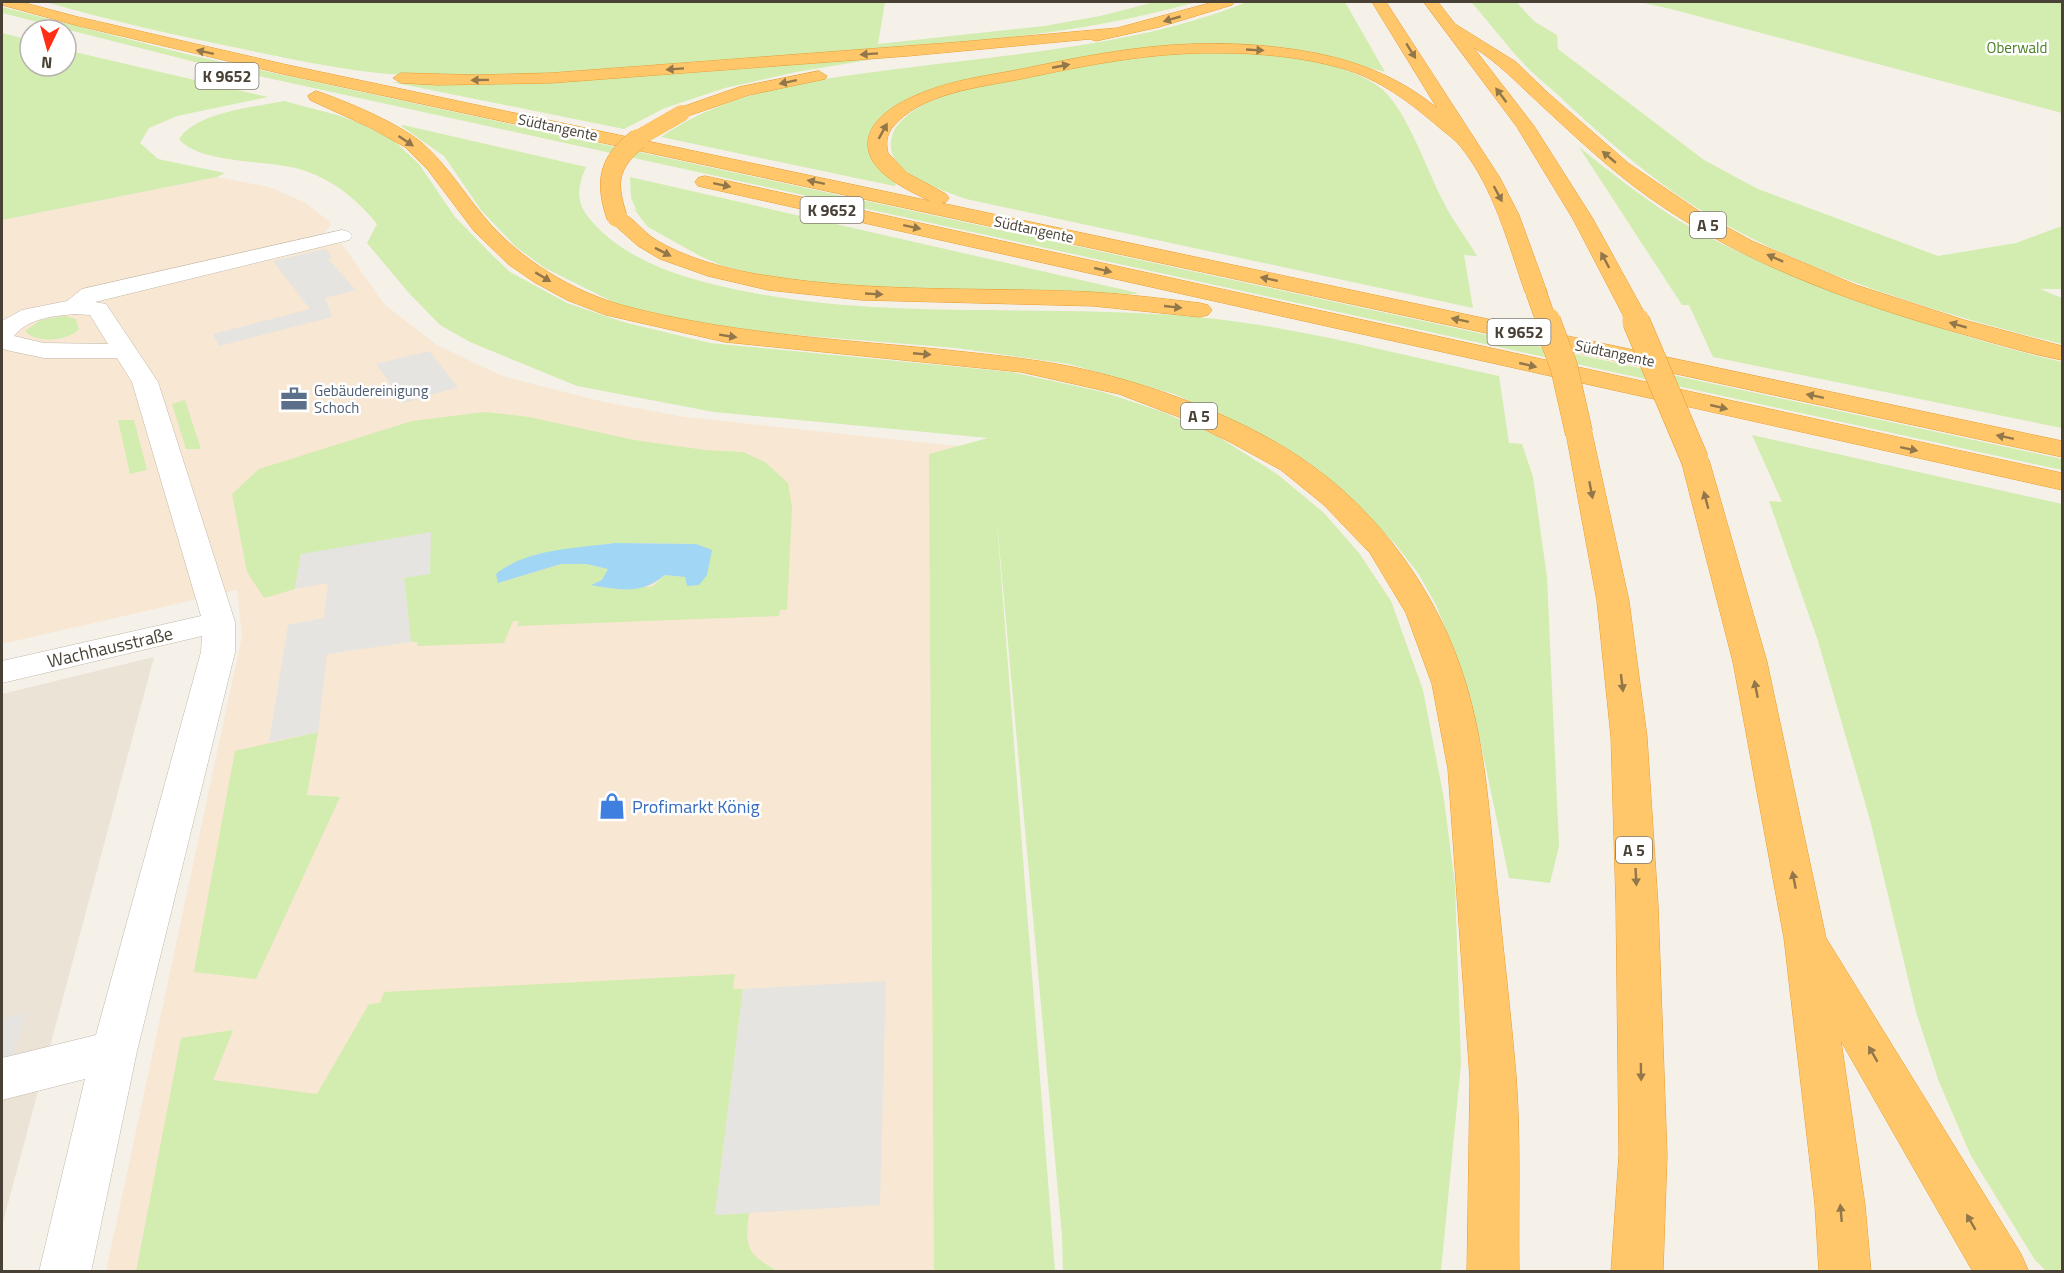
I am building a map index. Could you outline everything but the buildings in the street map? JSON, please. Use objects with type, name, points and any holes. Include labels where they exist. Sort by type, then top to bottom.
[{"type":"highway","name":"Südtangente","points":[[7,2],[97,27],[283,69],[2062,449]]},
{"type":"highway","points":[[283,69],[411,78],[511,80],[940,49],[1115,32],[1154,24],[1227,2]]},
{"type":"highway","name":"A 5","points":[[1379,2],[1468,143],[1509,215],[1564,367],[1579,433],[1613,601],[1629,737],[1637,905],[1643,1155],[1637,1272]]},
{"type":"highway","name":"A 5","points":[[1431,2],[1525,126],[1583,219],[1632,312],[1695,460],[1750,662],[1805,938],[1840,1205],[1845,1272]]},
{"type":"highway","name":"A 5","points":[[1448,26],[1510,65],[1580,132],[1633,176],[1669,202],[1715,229],[1779,260],[1851,289],[1943,320],[2062,353]]},
{"type":"highway","name":"K 9652","points":[[1115,32],[1035,47],[814,76],[745,91],[682,113],[638,139],[614,164],[608,182],[608,196],[617,217],[645,242],[683,261],[739,278],[785,286],[872,294],[1094,300],[1348,325]]},
{"type":"highway","name":"A 5","points":[[976,216],[891,171],[878,155],[876,143],[881,129],[890,118],[904,108],[924,99],[972,84],[1126,54],[1169,49],[1218,48],[1269,51],[1348,65],[1383,78],[1408,92],[1468,143]]},
{"type":"highway","name":"A 5","points":[[397,114],[310,95],[377,124],[411,143],[435,166],[481,227],[516,259],[550,282],[614,310],[725,335],[1021,365],[1128,388],[1188,411],[1291,464],[1334,499],[1382,548],[1422,613],[1449,684],[1466,769],[1493,1078],[1493,1272]]},
{"type":"highway","name":"Südtangente","points":[[595,158],[641,168]]},
{"type":"highway","name":"Südtangente","points":[[687,178],[2062,482]]},
{"type":"highway","name":"A 5","points":[[1805,938],[1983,1243],[2003,1272]]},
{"type":"street","points":[[75,306],[90,294],[342,236]]},
{"type":"street","points":[[65,1272],[114,1051],[218,652],[219,622],[145,382],[98,309],[75,306],[42,312],[21,319],[10,326],[2,338],[12,346],[38,349],[123,351]]},
{"type":"street","name":"Wachhausstraße","points":[[2,672],[219,622]]},
{"type":"street","points":[[2,1079],[114,1051]]},
{"type":"shaded area","points":[[217,177],[269,187],[304,202],[329,221],[331,225],[324,233],[340,241],[384,304],[437,345],[502,376],[604,402],[685,417],[965,447],[1021,1271],[106,1271],[242,636],[237,590],[2,644],[2,220]]},
{"type":"shaded area","points":[[325,249],[332,257],[328,259],[356,290],[325,298],[332,317],[219,346],[213,334],[310,309],[273,261]]},
{"type":"shaded area","points":[[429,351],[458,387],[404,403],[376,364]]},
{"type":"shaded area","points":[[431,532],[430,574],[404,578],[411,642],[327,654],[318,732],[269,742],[288,625],[324,618],[328,583],[295,589],[301,554]]},
{"type":"shaded area","points":[[154,657],[2,1226],[2,694]]},
{"type":"shaded area","points":[[886,981],[880,1205],[715,1215],[743,989]]},
{"type":"shaded area","points":[[26,1013],[2,1095],[2,1019]]},
{"type":"green space","points":[[45,2],[885,2],[878,44],[1044,26],[1100,16],[1155,2],[1196,2],[1100,24],[956,43],[616,70],[520,75],[423,76],[377,73],[284,58],[165,32]]},
{"type":"green space","points":[[1247,2],[1345,2],[1385,72],[1319,55],[1214,45],[937,89],[891,108],[881,119],[868,142],[868,150],[874,164],[895,182],[894,186],[661,137],[689,120],[718,107],[782,87],[1082,45],[1167,28]]},
{"type":"green space","points":[[1471,2],[1516,2],[1535,22],[1557,35],[1558,49],[1704,160],[1758,189],[1938,256],[2016,243],[2062,226],[2062,289],[2040,289],[2062,298],[2062,344],[1965,318],[1864,286],[1814,267],[1721,222],[1679,196],[1601,134],[1528,68]]},
{"type":"green space","name":"Oberwald","points":[[1639,2],[2062,2],[2062,113],[1671,9]]},
{"type":"green space","points":[[2,7],[45,18],[22,18],[2,13]]},
{"type":"green space","points":[[78,26],[190,55],[2062,459],[2062,470],[199,63],[78,32]]},
{"type":"green space","points":[[2,33],[18,37],[18,78],[78,78],[78,53],[268,97],[177,116],[149,128],[140,143],[158,159],[225,173],[217,177],[2,220]]},
{"type":"green space","points":[[1218,51],[1280,56],[1322,63],[1361,76],[1388,95],[1415,139],[1447,208],[1477,256],[1464,255],[1473,308],[966,199],[918,179],[898,163],[892,153],[891,142],[900,122],[918,108],[944,96],[984,85],[1104,61],[1163,53]]},
{"type":"green space","points":[[892,56],[796,72],[725,88],[665,108],[624,129],[391,82],[454,83]]},
{"type":"green space","points":[[284,101],[362,124],[394,141],[419,164],[455,217],[510,272],[567,303],[623,322],[710,343],[1011,372],[1103,392],[1163,412],[1217,436],[1277,474],[1324,513],[1359,553],[1391,601],[1423,690],[1444,799],[1455,885],[1461,1064],[1441,1271],[1063,1271],[1062,1236],[996,511],[1055,1271],[934,1271],[929,454],[988,438],[714,412],[577,386],[470,342],[440,325],[408,292],[367,243],[377,224],[342,190],[322,178],[299,169],[202,153],[179,139],[187,130],[212,117]]},
{"type":"green space","points":[[401,126],[586,167],[579,195],[583,210],[602,232],[632,254],[649,263],[720,286],[797,300],[857,306],[1156,314],[1216,319],[1323,337],[1499,376],[1509,443],[1522,444],[1533,477],[1547,577],[1559,846],[1550,883],[1509,878],[1481,744],[1455,653],[1436,605],[1418,573],[1396,545],[1355,502],[1318,469],[1278,443],[1174,394],[1069,364],[956,348],[722,329],[617,304],[545,268],[516,247],[481,210],[444,156]]},
{"type":"green space","points":[[1579,147],[1627,185],[1678,220],[1754,258],[1832,290],[1917,320],[1975,339],[2062,362],[2062,428],[1713,357],[1689,305],[1682,305]]},
{"type":"green space","points":[[630,177],[1138,293],[857,289],[781,280],[723,266],[648,227],[633,208],[637,211],[631,198]]},
{"type":"green space","points":[[65,316],[76,319],[79,329],[67,336],[44,339],[25,331],[41,320]]},
{"type":"green space","points":[[185,400],[201,449],[186,449],[172,404]]},
{"type":"green space","points":[[485,412],[529,417],[634,440],[705,450],[743,452],[765,462],[788,483],[792,508],[787,610],[780,610],[779,616],[517,626],[519,621],[513,621],[504,643],[417,646],[418,642],[411,642],[404,578],[301,554],[295,589],[264,598],[247,572],[232,494],[259,469],[412,421]],"holes":[[[614,543],[696,544],[687,586],[685,577],[665,575],[652,587],[592,585],[602,580],[609,569],[586,564],[561,564],[499,583],[536,554]]]},
{"type":"green space","points":[[118,420],[134,420],[147,470],[130,474]]},
{"type":"green space","points":[[1752,435],[2062,504],[2062,1271],[2046,1271],[2035,1260],[1971,1156],[1939,1082],[1916,1012],[1870,820],[1818,641],[1769,501],[1782,502]]},
{"type":"green space","points":[[318,732],[307,795],[340,797],[256,979],[194,972],[235,751]]},
{"type":"green space","points":[[735,974],[733,989],[743,989],[715,1215],[749,1213],[747,1234],[750,1248],[753,1254],[777,1271],[136,1272],[181,1038],[233,1030],[213,1080],[317,1094],[369,1004],[380,1003],[384,992]]},
{"type":"water","points":[[614,543],[696,544],[712,550],[707,575],[699,585],[687,586],[685,577],[665,575],[647,586],[621,589],[591,585],[602,580],[608,569],[586,564],[561,564],[498,583],[496,574],[509,565],[537,554]]},
{"type":"place","name":"Gebäudereinigung Schoch","points":[[294,399]]},
{"type":"place","name":"Profimarkt König","points":[[612,806]]}]
